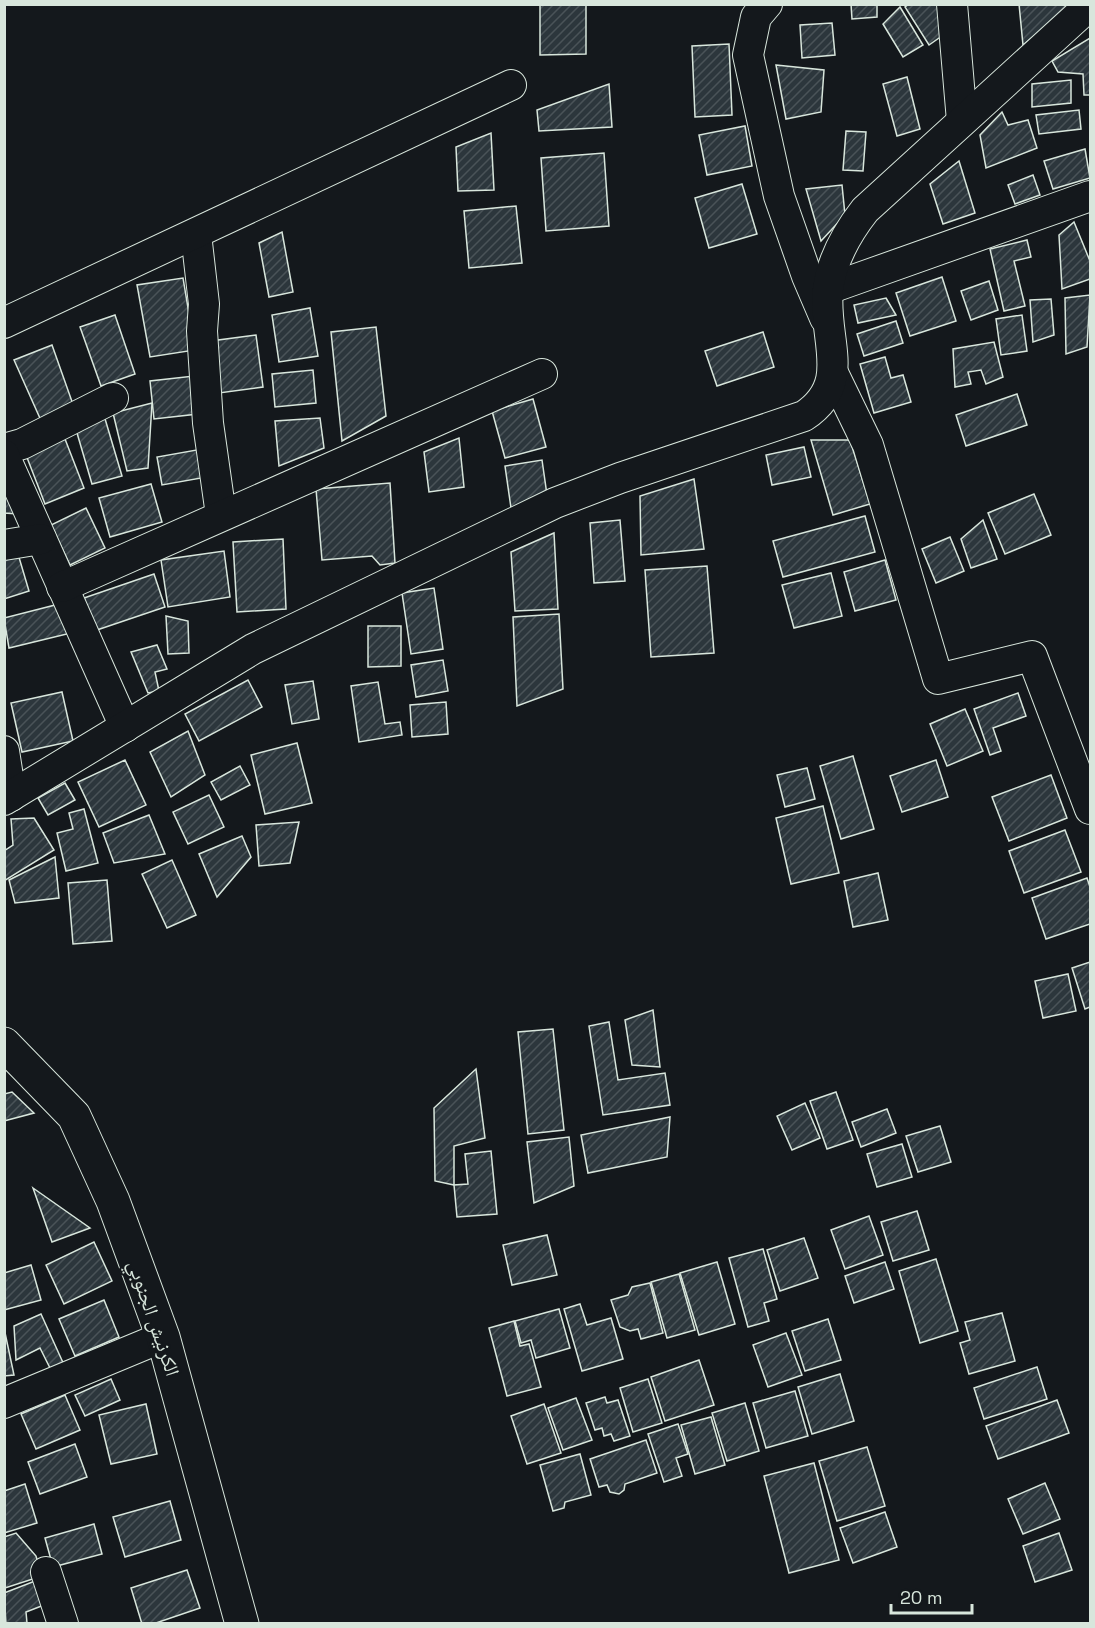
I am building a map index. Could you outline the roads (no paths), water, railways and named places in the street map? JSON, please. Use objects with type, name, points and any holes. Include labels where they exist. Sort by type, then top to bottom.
[{"type":"main road","name":"الكرنيش الجنوبي","points":[[4,1044],[74,1116],[113,1202],[163,1338],[242,1623]]},
{"type":"street","points":[[767,4],[756,16],[748,55],[779,196],[807,276],[828,324]]},
{"type":"street","points":[[952,4],[962,121]]},
{"type":"street","points":[[1090,5],[866,210],[852,228],[833,267],[828,289],[828,324],[833,373],[868,445],[938,679],[1032,656],[1090,808]]},
{"type":"street","points":[[4,323],[511,85]]},
{"type":"street","points":[[828,289],[1090,196]]},
{"type":"street","points":[[196,234],[204,304],[202,331],[208,423],[221,515]]},
{"type":"street","points":[[4,751],[8,798],[253,649],[555,503],[620,478],[804,416],[824,398],[833,373]]},
{"type":"street","points":[[62,586],[542,374]]},
{"type":"street","points":[[4,449],[22,444],[113,398]]},
{"type":"street","points":[[4,455],[125,727]]},
{"type":"street","points":[[4,545],[41,539]]},
{"type":"street","points":[[4,1402],[163,1338]]},
{"type":"street","points":[[46,1572],[63,1623]]}]
